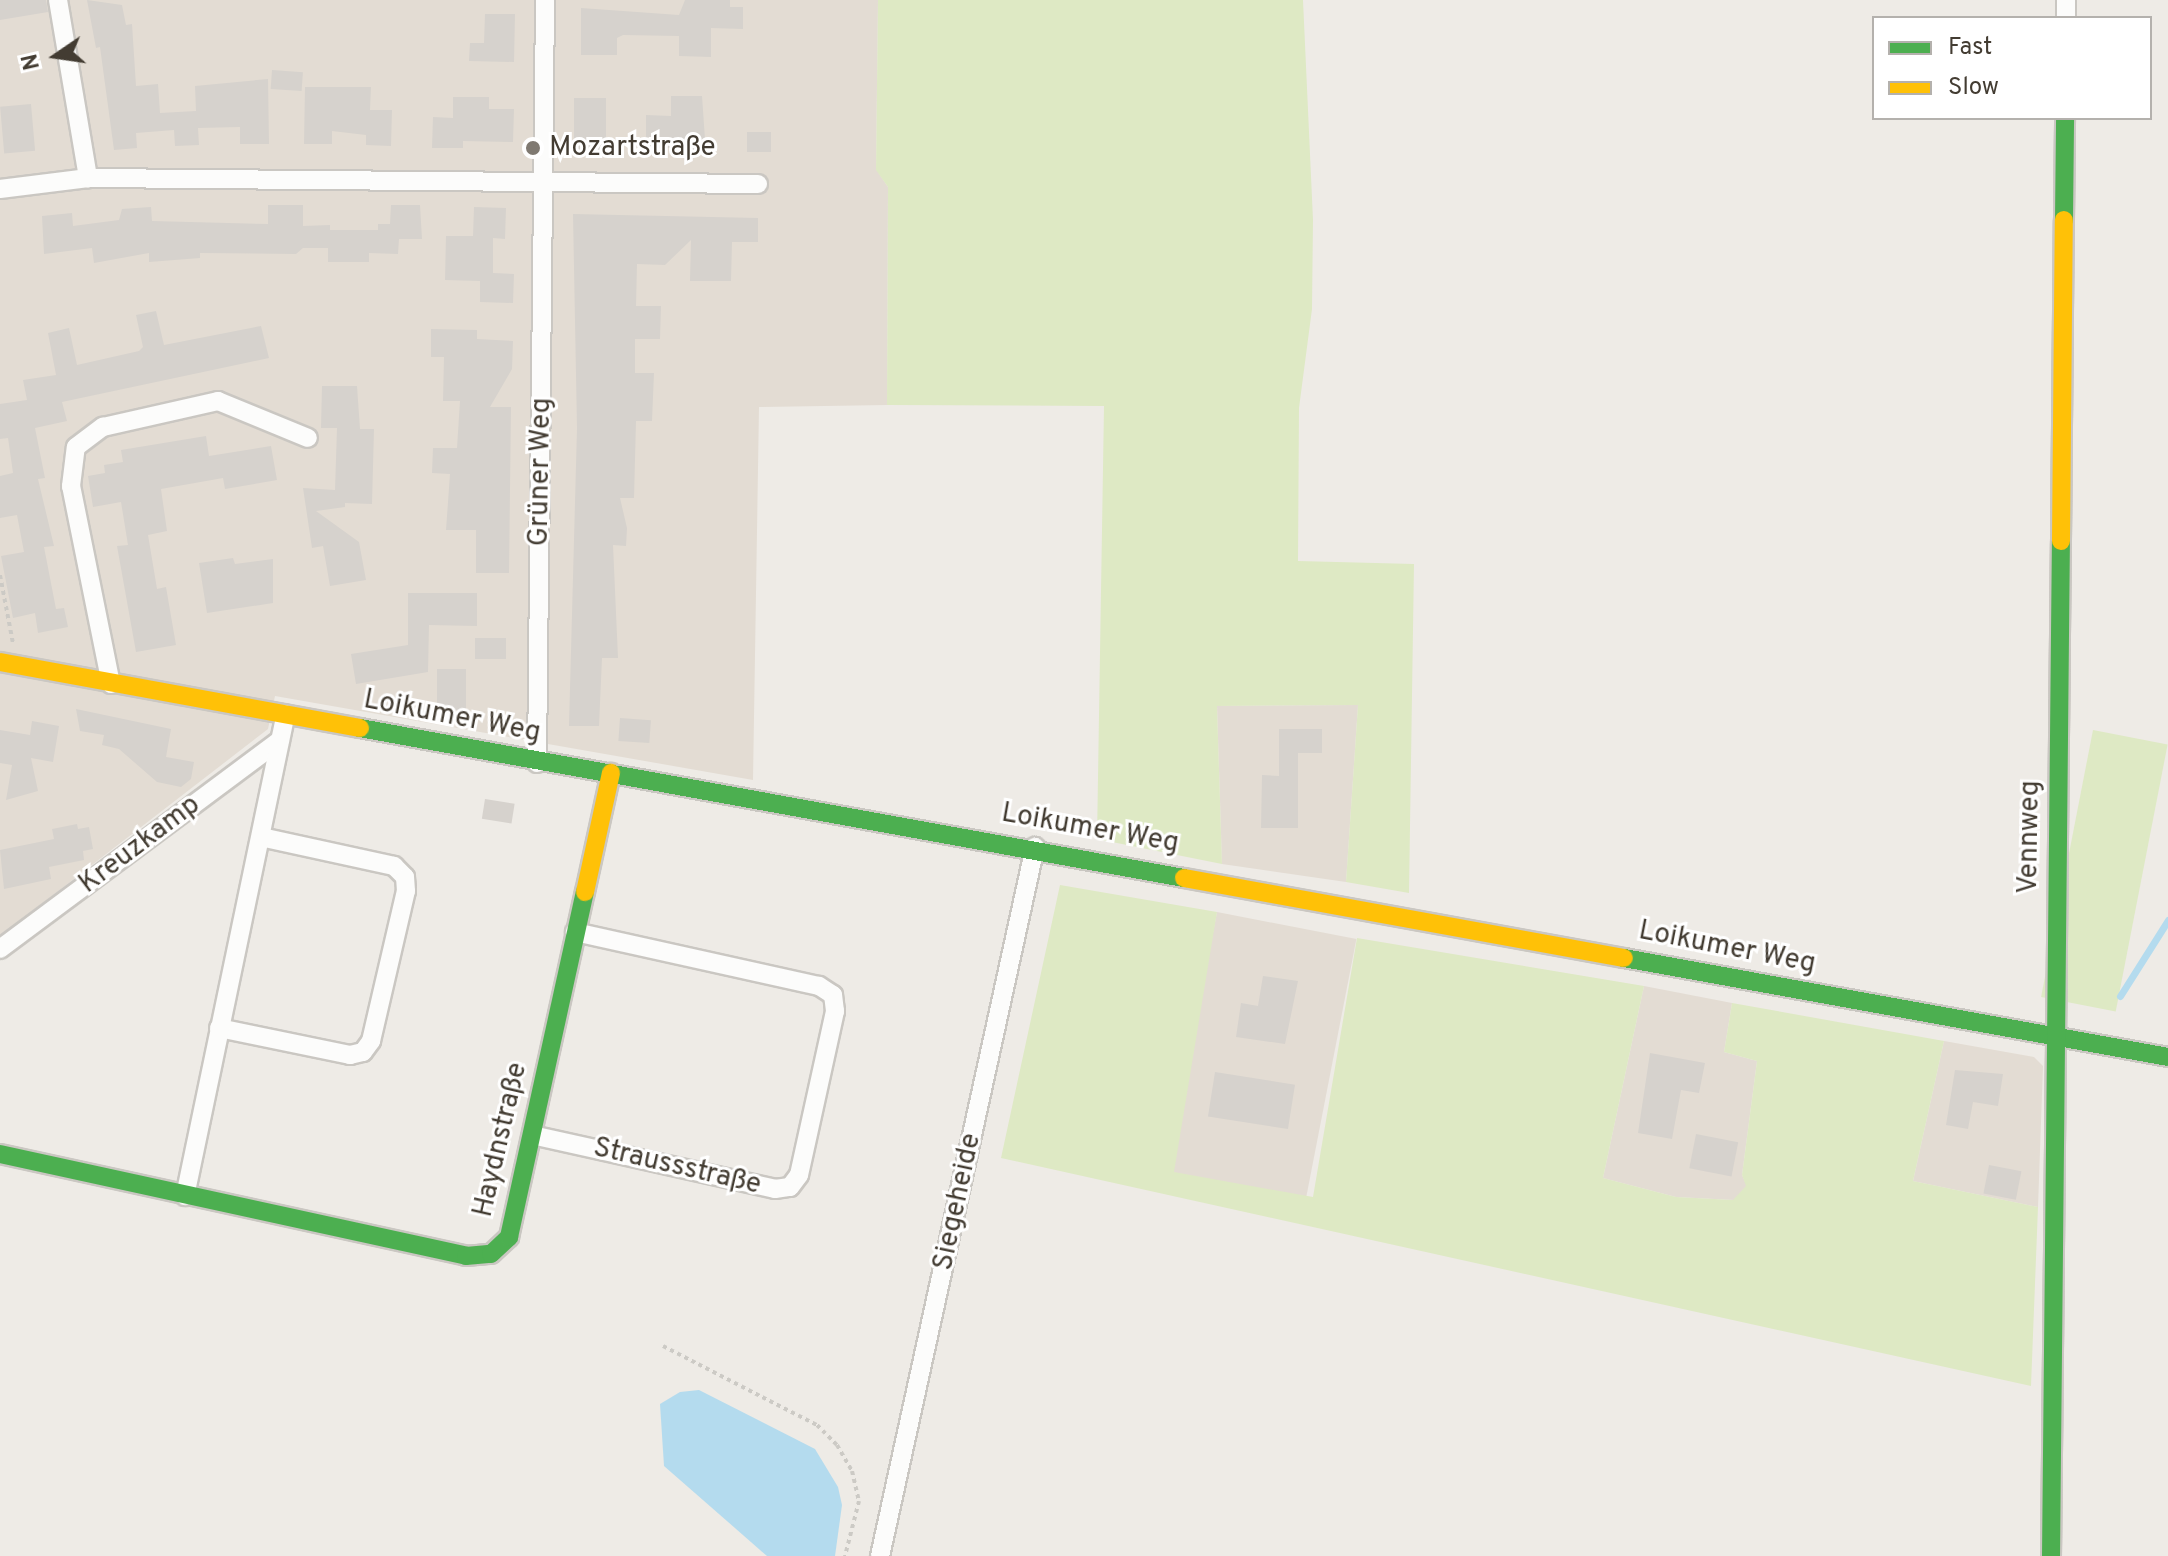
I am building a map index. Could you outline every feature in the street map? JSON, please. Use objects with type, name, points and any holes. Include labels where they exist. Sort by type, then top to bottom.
[{"type":"street","points":[[58,0],[88,178]]},
{"type":"street","name":"Grüner Weg","points":[[537,763],[545,0]]},
{"type":"street","name":"Vennweg","points":[[2051,1556],[2065,120]]},
{"type":"street","points":[[0,189],[88,178],[758,184]]},
{"type":"street","points":[[111,684],[71,486],[76,447],[103,427],[218,401],[308,438]]},
{"type":"street","name":"Loikumer Weg","points":[[9,664],[537,763],[611,773],[1035,847],[2168,1057]]},
{"type":"street","points":[[185,1196],[286,714]]},
{"type":"street","name":"Kreuzkamp","points":[[0,949],[280,740]]},
{"type":"street","name":"Haydnstraße","points":[[0,1154],[466,1256],[491,1254],[509,1237],[611,773]]},
{"type":"street","points":[[219,1028],[350,1055],[363,1052],[371,1041],[406,891],[405,877],[394,866],[261,837]]},
{"type":"street","name":"Siegeheide","points":[[880,1556],[1035,847]]},
{"type":"street","name":"Straussstraße","points":[[532,1135],[775,1189],[790,1187],[799,1175],[835,1011],[833,995],[819,986],[575,932]]},
{"type":"path","points":[[0,575],[9,664]]},
{"type":"path","points":[[663,1346],[817,1425],[837,1445],[852,1471],[859,1501],[845,1556]]},
{"type":"shaded area","points":[[0,0],[878,0],[876,169],[888,187],[887,405],[759,407],[753,780],[275,696],[268,729],[0,936]]},
{"type":"shaded area","points":[[1358,705],[1346,882],[1222,864],[1217,706]]},
{"type":"shaded area","points":[[1217,912],[1356,939],[1306,1198],[1167,1171]]},
{"type":"shaded area","points":[[1644,986],[1732,1003],[1724,1052],[1757,1061],[1742,1175],[1747,1186],[1734,1200],[1676,1197],[1603,1178]]},
{"type":"shaded area","points":[[1944,1041],[2034,1057],[2043,1066],[2038,1207],[1913,1181]]},
{"type":"green space","points":[[878,0],[1303,0],[1313,220],[1312,309],[1299,408],[1298,561],[1414,564],[1409,893],[1346,882],[1358,705],[1217,706],[1222,864],[1097,839],[1104,406],[887,405],[888,187],[876,170]]},
{"type":"green space","points":[[2093,730],[2168,745],[2116,1012],[2041,997]]},
{"type":"green space","points":[[1060,885],[1217,912],[1174,1172],[1313,1197],[1357,938],[1644,986],[1603,1178],[1676,1197],[1733,1200],[1746,1186],[1742,1175],[1757,1061],[1724,1052],[1732,1003],[1944,1041],[1913,1181],[2038,1207],[2031,1386],[1001,1158]]},
{"type":"water","points":[[699,1390],[815,1449],[838,1487],[842,1505],[835,1556],[767,1556],[664,1466],[660,1404],[680,1392]]},
{"type":"building","points":[[0,0],[46,0],[48,12],[0,20]]},
{"type":"building","points":[[87,0],[122,5],[126,25],[132,24],[136,86],[158,84],[160,113],[196,111],[195,86],[268,79],[269,144],[240,144],[240,127],[198,128],[199,145],[175,146],[174,130],[136,133],[137,148],[114,150],[100,47],[96,48]]},
{"type":"building","points":[[685,0],[730,0],[730,7],[743,7],[743,29],[711,28],[711,57],[679,56],[679,36],[623,35],[617,38],[617,55],[581,55],[581,8],[679,15]]},
{"type":"building","points":[[485,14],[515,14],[514,62],[469,61],[470,43],[484,43]]},
{"type":"building","points":[[272,70],[303,72],[302,91],[271,89]]},
{"type":"building","points":[[305,87],[371,87],[370,110],[392,110],[391,146],[366,145],[366,135],[332,131],[332,144],[304,144]]},
{"type":"building","points":[[671,96],[702,96],[706,154],[671,154],[671,148],[646,147],[646,115],[671,116]]},
{"type":"building","points":[[453,97],[489,97],[489,109],[514,109],[513,142],[463,141],[463,148],[432,148],[433,117],[453,118]]},
{"type":"building","points":[[574,98],[606,98],[606,154],[574,154]]},
{"type":"building","points":[[31,104],[35,151],[4,154],[0,107]]},
{"type":"building","points":[[747,132],[771,132],[771,152],[747,152]]},
{"type":"building","points":[[268,205],[303,205],[303,226],[330,225],[330,230],[378,230],[378,224],[390,224],[391,205],[420,205],[422,239],[399,239],[398,254],[369,253],[369,262],[328,262],[328,248],[303,248],[296,254],[200,253],[200,258],[149,262],[149,253],[94,263],[92,248],[44,254],[42,216],[72,213],[73,226],[119,220],[122,209],[151,207],[152,221],[268,224]]},
{"type":"building","points":[[474,207],[506,208],[505,239],[493,238],[493,273],[514,274],[513,303],[480,302],[480,281],[445,280],[446,236],[473,236]]},
{"type":"building","points":[[573,214],[758,218],[758,242],[732,242],[731,281],[690,281],[691,240],[665,265],[637,264],[636,306],[661,306],[660,339],[635,339],[635,373],[654,373],[652,421],[636,421],[634,498],[620,498],[627,528],[626,546],[613,545],[618,658],[602,658],[599,726],[569,726],[577,428]]},
{"type":"building","points":[[156,311],[164,345],[261,326],[269,358],[62,402],[67,421],[35,428],[45,478],[38,479],[54,546],[44,547],[56,609],[64,608],[68,627],[38,633],[35,613],[13,618],[1,556],[24,552],[17,515],[0,518],[0,476],[13,473],[8,438],[0,439],[0,404],[27,400],[23,380],[56,375],[48,333],[69,328],[77,365],[139,351],[143,347],[136,315]]},
{"type":"building","points":[[431,329],[477,330],[477,339],[513,341],[512,369],[490,407],[511,407],[509,573],[476,573],[476,530],[446,530],[450,474],[432,473],[433,448],[457,448],[460,401],[443,401],[444,357],[431,357]]},
{"type":"building","points":[[322,386],[357,386],[360,429],[374,429],[372,504],[345,503],[345,507],[316,511],[359,542],[366,580],[330,586],[323,546],[312,548],[303,488],[335,490],[337,428],[321,428]]},
{"type":"building","points":[[206,436],[209,456],[271,446],[277,480],[225,489],[223,478],[161,489],[167,531],[148,535],[157,589],[166,587],[176,645],[136,652],[117,546],[128,545],[121,502],[93,507],[88,476],[105,473],[104,465],[123,462],[121,450]]},
{"type":"building","points":[[233,558],[235,564],[273,559],[273,603],[207,613],[199,563]]},
{"type":"building","points":[[408,593],[477,593],[477,626],[429,625],[428,672],[356,684],[351,654],[408,645]]},
{"type":"building","points":[[475,638],[506,638],[506,659],[475,659]]},
{"type":"building","points":[[437,669],[466,669],[466,710],[437,710]]},
{"type":"building","points":[[76,709],[171,729],[166,757],[194,762],[191,779],[181,787],[157,782],[119,749],[102,745],[104,735],[80,731]]},
{"type":"building","points":[[620,718],[651,720],[649,743],[618,741]]},
{"type":"building","points":[[32,721],[59,726],[53,762],[31,758],[38,791],[6,800],[12,765],[0,763],[0,730],[30,735]]},
{"type":"building","points":[[1279,729],[1322,729],[1322,753],[1298,753],[1298,828],[1261,828],[1262,775],[1279,776]]},
{"type":"building","points":[[485,799],[515,804],[512,823],[482,819]]},
{"type":"building","points":[[77,824],[78,829],[89,827],[93,849],[83,851],[84,860],[49,867],[51,879],[4,889],[0,850],[54,839],[52,829]]},
{"type":"building","points":[[1263,976],[1298,981],[1285,1044],[1236,1037],[1241,1003],[1258,1006]]},
{"type":"building","points":[[1650,1053],[1705,1063],[1699,1093],[1681,1090],[1672,1139],[1638,1133]]},
{"type":"building","points":[[1955,1070],[2003,1074],[1998,1106],[1973,1102],[1968,1129],[1946,1125]]},
{"type":"building","points":[[1215,1072],[1295,1085],[1288,1129],[1208,1116]]},
{"type":"building","points":[[1696,1134],[1738,1142],[1732,1177],[1689,1168]]},
{"type":"building","points":[[1989,1165],[2021,1171],[2016,1200],[1983,1193]]},
{"type":"waterway","points":[[2120,996],[2168,920]]},
{"type":"traffic: fast","points":[[2064,220],[2065,120]]},
{"type":"traffic: fast","points":[[2051,1556],[2061,541]]},
{"type":"traffic: fast","points":[[360,728],[1184,878]]},
{"type":"traffic: fast","points":[[0,1154],[466,1256],[491,1254],[509,1237],[585,892]]},
{"type":"traffic: fast","points":[[1624,958],[2168,1057]]},
{"type":"traffic: slow","points":[[2061,541],[2064,220]]},
{"type":"traffic: slow","points":[[0,662],[360,728]]},
{"type":"traffic: slow","points":[[585,892],[611,773]]},
{"type":"traffic: slow","points":[[1184,878],[1624,958]]},
{"type":"place","name":"Mozartstraße","points":[[533,148]]}]
